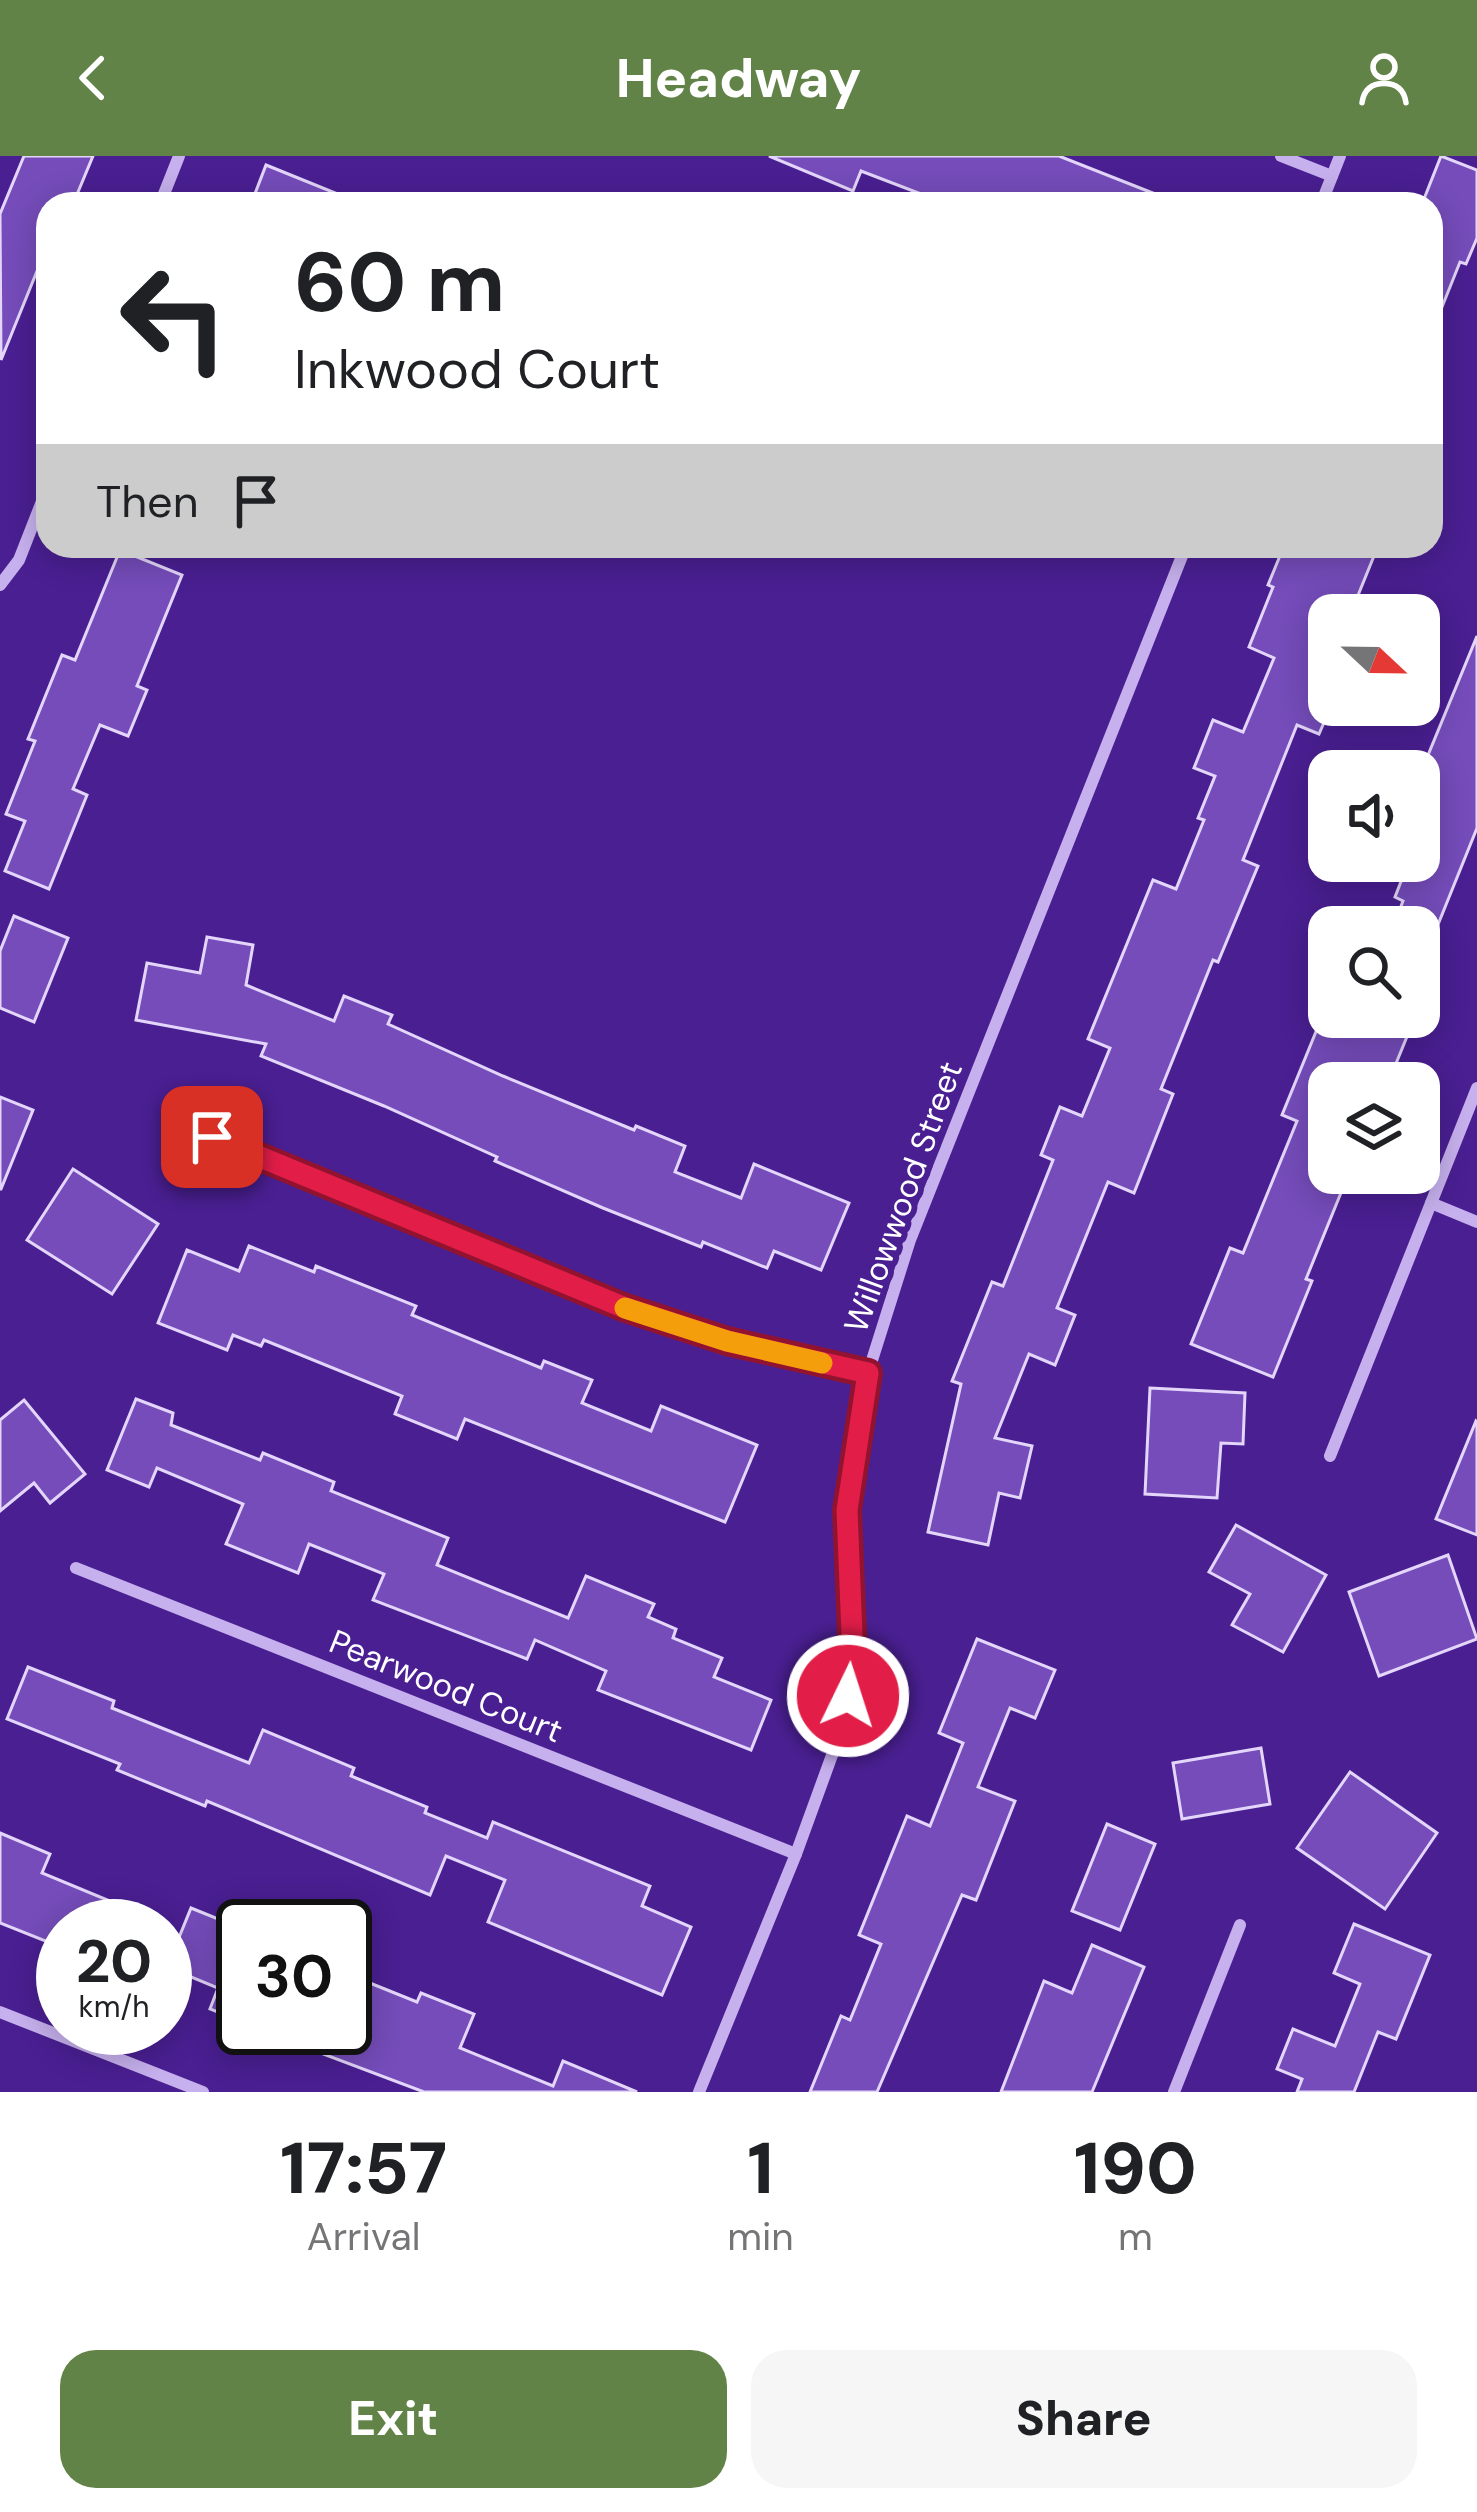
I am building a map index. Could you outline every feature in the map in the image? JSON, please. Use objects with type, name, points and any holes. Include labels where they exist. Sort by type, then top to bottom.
[{"type":"street","points":[[165,192],[179,156]]},
{"type":"street","points":[[1281,156],[1332,176]]},
{"type":"street","points":[[1326,192],[1340,156]]},
{"type":"street","points":[[0,585],[19,560],[36,517]]},
{"type":"street","name":"Willowwood Street","points":[[699,2092],[796,1854],[835,1748],[848,1696],[852,1634],[847,1510],[868,1373],[910,1240],[1181,558]]},
{"type":"street","points":[[1330,1456],[1477,1088]]},
{"type":"street","points":[[212,1137],[623,1307],[727,1341],[868,1373]]},
{"type":"street","points":[[1431,1204],[1477,1222]]},
{"type":"street","name":"Pearwood Court","points":[[76,1568],[796,1854]]},
{"type":"street","points":[[1174,2092],[1240,1925]]},
{"type":"street","points":[[0,2012],[202,2092]]},
{"type":"building","points":[[24,156],[93,156],[78,192],[36,192],[36,274],[1,360],[0,214]]},
{"type":"building","points":[[769,156],[1059,156],[1150,192],[916,192],[861,171],[853,191]]},
{"type":"building","points":[[1441,156],[1477,170],[1477,238],[1466,264],[1460,262],[1443,304],[1443,192],[1427,192]]},
{"type":"building","points":[[266,165],[333,192],[256,192]]},
{"type":"building","points":[[117,558],[140,558],[182,575],[137,686],[147,690],[128,736],[100,725],[73,789],[87,795],[49,889],[5,871],[25,821],[6,814],[35,741],[28,739],[62,655],[75,660]]},
{"type":"building","points":[[1279,558],[1373,558],[1359,594],[1308,594],[1308,726],[1322,726],[1319,734],[1297,725],[1243,860],[1258,866],[1218,962],[1213,960],[1161,1089],[1173,1094],[1134,1193],[1108,1182],[1057,1308],[1075,1315],[1055,1365],[1029,1354],[995,1438],[1032,1446],[1020,1498],[999,1493],[988,1545],[928,1532],[961,1384],[952,1381],[992,1282],[1003,1286],[1053,1160],[1041,1155],[1060,1107],[1082,1116],[1110,1048],[1088,1039],[1153,880],[1176,889],[1204,820],[1198,818],[1215,776],[1194,768],[1213,720],[1243,732],[1274,658],[1249,647],[1273,587],[1268,585]]},
{"type":"building","points":[[1477,636],[1477,828],[1440,920],[1440,906],[1401,906],[1403,901],[1395,897],[1401,882],[1440,882],[1440,750],[1430,750]]},
{"type":"building","points":[[14,916],[68,938],[34,1022],[0,1008],[0,951]]},
{"type":"building","points":[[207,937],[253,945],[246,985],[334,1021],[344,996],[392,1015],[388,1024],[503,1076],[685,1146],[675,1172],[741,1198],[754,1164],[849,1203],[821,1270],[774,1251],[767,1268],[603,1208],[384,1106],[261,1056],[266,1044],[136,1020],[147,963],[200,973]]},
{"type":"building","points":[[1313,1038],[1406,1038],[1397,1062],[1308,1062],[1308,1194],[1340,1194],[1273,1377],[1191,1344],[1230,1248],[1243,1253],[1297,1121],[1282,1115]]},
{"type":"building","points":[[0,1097],[33,1110],[1,1189],[0,1189]]},
{"type":"building","points":[[73,1169],[158,1224],[112,1294],[27,1240]]},
{"type":"building","points":[[249,1246],[314,1272],[316,1266],[416,1306],[412,1315],[541,1368],[544,1361],[592,1380],[582,1403],[651,1431],[661,1406],[757,1445],[725,1522],[465,1419],[457,1439],[395,1414],[402,1396],[264,1340],[261,1346],[233,1335],[227,1350],[158,1323],[187,1250],[239,1271]]},
{"type":"building","points":[[1150,1388],[1245,1393],[1243,1444],[1221,1443],[1217,1498],[1145,1494]]},
{"type":"building","points":[[136,1399],[173,1413],[171,1425],[260,1460],[263,1453],[334,1482],[331,1491],[448,1538],[437,1565],[568,1618],[586,1576],[654,1604],[648,1617],[676,1629],[673,1638],[722,1658],[714,1677],[771,1700],[751,1750],[598,1690],[606,1671],[535,1640],[527,1659],[373,1600],[384,1574],[309,1544],[298,1573],[226,1544],[243,1504],[157,1468],[149,1487],[107,1470]]},
{"type":"building","points":[[24,1400],[85,1474],[50,1503],[34,1483],[0,1511],[0,1420]]},
{"type":"building","points":[[1477,1422],[1477,1535],[1436,1519]]},
{"type":"building","points":[[1236,1525],[1326,1575],[1283,1652],[1232,1625],[1250,1594],[1209,1572]]},
{"type":"building","points":[[1448,1555],[1477,1639],[1379,1676],[1349,1592]]},
{"type":"building","points":[[977,1639],[1055,1670],[1035,1718],[1010,1708],[978,1787],[1015,1801],[976,1900],[962,1895],[877,2092],[810,2092],[841,2016],[850,2020],[881,1944],[859,1935],[907,1816],[930,1826],[963,1743],[939,1733]]},
{"type":"building","points":[[28,1667],[114,1701],[112,1708],[249,1763],[263,1730],[354,1768],[351,1776],[487,1838],[493,1822],[650,1886],[642,1906],[691,1927],[662,1995],[488,1922],[505,1880],[446,1856],[430,1895],[207,1801],[205,1806],[117,1770],[120,1764],[7,1719]]},
{"type":"building","points":[[1261,1748],[1270,1804],[1182,1819],[1173,1763]]},
{"type":"building","points":[[1350,1772],[1437,1833],[1385,1909],[1297,1848]]},
{"type":"building","points":[[1107,1824],[1155,1844],[1120,1930],[1072,1911]]},
{"type":"building","points":[[0,1833],[50,1854],[42,1873],[105,1899],[36,1899],[36,1937],[0,1923]]},
{"type":"building","points":[[192,1908],[216,1918],[216,1987],[192,1977]]},
{"type":"building","points":[[1354,1924],[1430,1955],[1396,2039],[1378,2032],[1354,2092],[1297,2092],[1302,2079],[1277,2069],[1293,2029],[1335,2046],[1360,1984],[1334,1973]]},
{"type":"building","points":[[1092,1945],[1144,1967],[1092,2092],[1001,2092],[1044,1981],[1072,1993]]},
{"type":"building","points":[[372,1984],[417,2002],[421,1993],[474,2014],[460,2048],[553,2086],[563,2061],[637,2092],[424,2092],[326,2055],[372,2055]]},
{"type":"slow traffic","points":[[625,1308],[727,1341],[822,1363]]},
{"type":"route","points":[[212,1137],[623,1307],[727,1341],[868,1373],[847,1510],[852,1634],[848,1696]]}]
